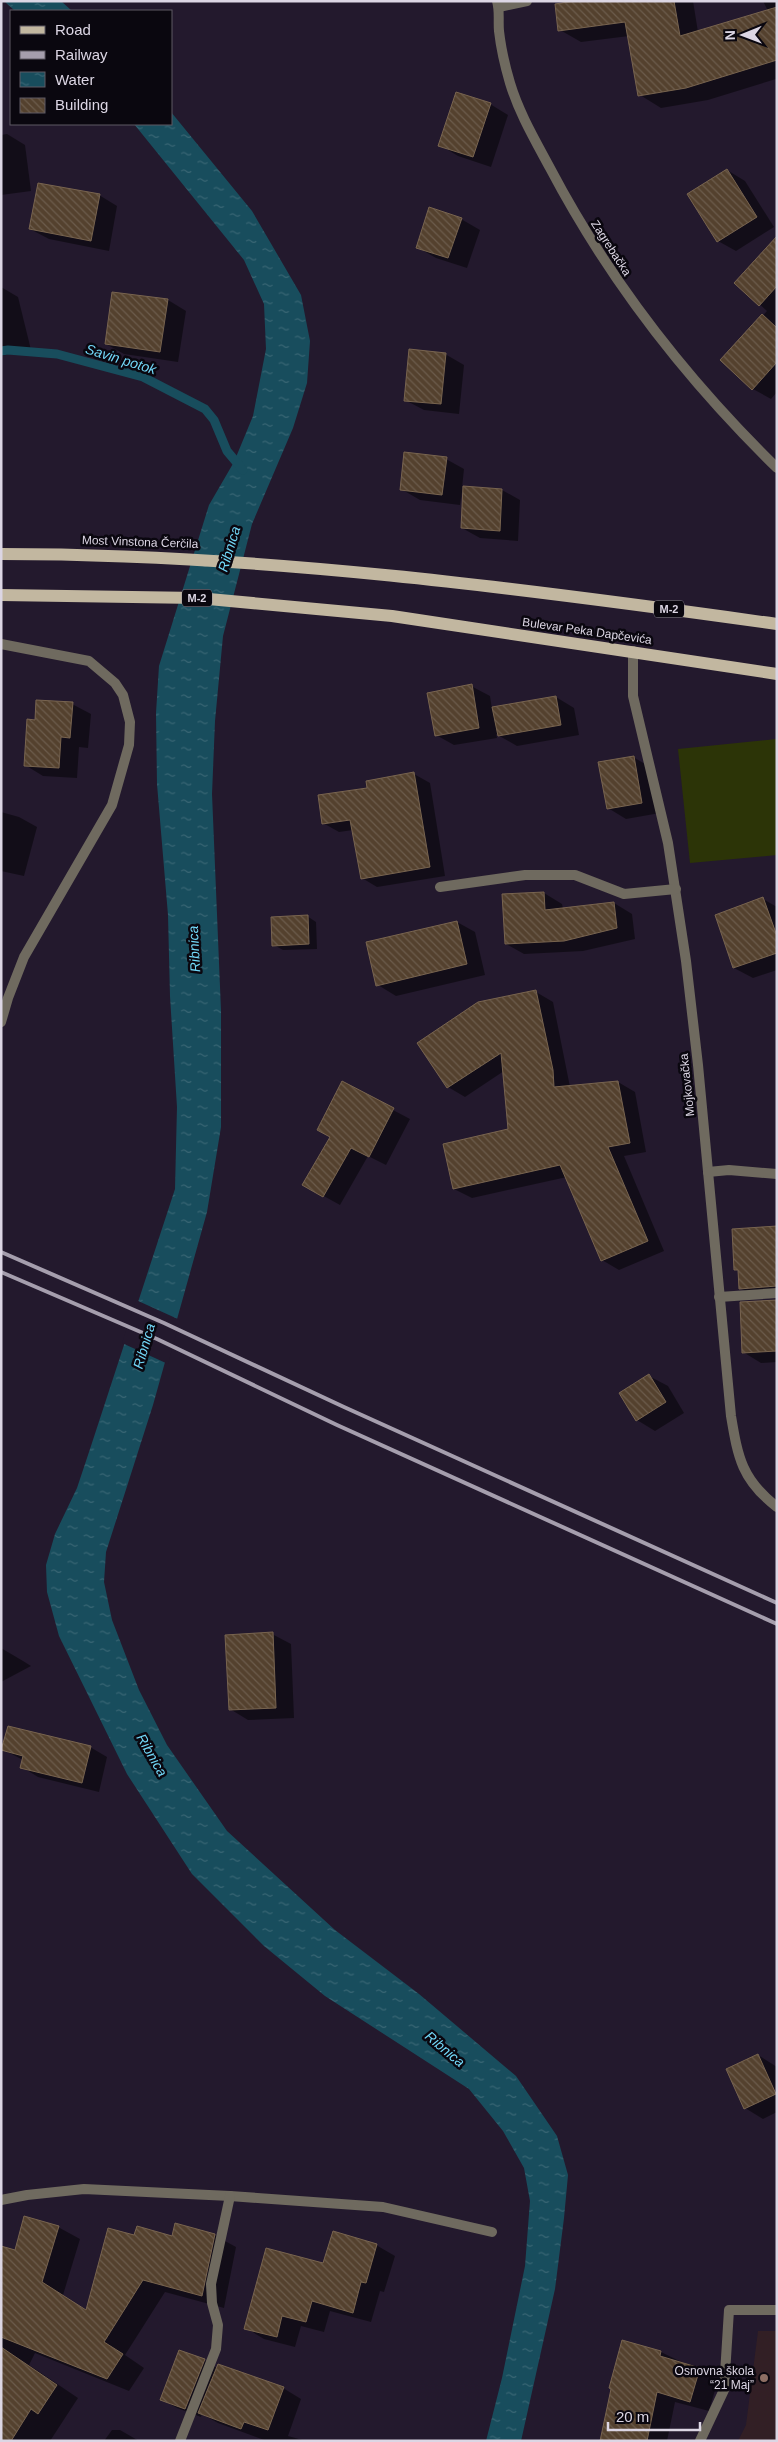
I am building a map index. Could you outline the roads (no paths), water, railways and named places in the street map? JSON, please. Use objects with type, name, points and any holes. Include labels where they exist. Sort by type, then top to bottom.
[{"type":"main road","name":"Most Vinstona Čerčila","points":[[1,554],[195,558],[397,576],[562,595],[777,624]]},
{"type":"main road","name":"Bulevar Peka Dapčevića","points":[[1,595],[198,598],[392,616],[777,674]]},
{"type":"street","points":[[498,4],[527,1]]},
{"type":"street","name":"Zagrebačka","points":[[498,4],[499,30],[510,83],[522,115],[573,213],[615,278],[670,352],[731,423],[777,468]]},
{"type":"street","points":[[1,644],[89,661],[115,683],[123,695],[130,722],[129,745],[112,805],[24,957],[1,1022]]},
{"type":"street","name":"Mojkovačka","points":[[633,651],[633,696],[662,814],[676,889],[698,1065],[731,1416],[739,1456],[753,1486],[777,1507]]},
{"type":"street","points":[[440,887],[524,875],[575,875],[624,894],[676,889]]},
{"type":"street","points":[[708,1172],[729,1170],[777,1174]]},
{"type":"street","points":[[719,1297],[777,1293]]},
{"type":"street","points":[[1,2200],[27,2195],[84,2190],[230,2196],[383,2207],[492,2232]]},
{"type":"street","points":[[180,2441],[216,2349],[218,2325],[212,2303],[211,2284],[230,2196]]},
{"type":"street","points":[[700,2441],[724,2390],[729,2310],[777,2310]]},
{"type":"water","points":[[4,1],[61,1],[71,10],[14,10]]},
{"type":"water","name":"Ribnica","points":[[172,113],[252,211],[301,295],[310,341],[307,383],[293,428],[252,524],[223,636],[215,721],[212,794],[221,1011],[221,1127],[207,1212],[153,1405],[106,1552],[104,1582],[112,1620],[139,1690],[167,1745],[227,1831],[335,1930],[419,1994],[516,2076],[557,2136],[568,2175],[564,2218],[555,2289],[521,2441],[486,2441],[502,2378],[525,2266],[530,2201],[524,2168],[503,2131],[469,2089],[325,1996],[264,1946],[192,1874],[127,1774],[59,1636],[47,1592],[46,1565],[55,1534],[77,1488],[175,1189],[177,1107],[170,996],[168,915],[157,784],[156,713],[159,666],[209,505],[234,462],[253,416],[266,349],[264,304],[244,260],[135,125],[172,125]]},
{"type":"waterway","name":"Savin potok","points":[[1,351],[57,354],[143,377],[205,409],[214,420],[227,451],[243,470]]},
{"type":"railway","points":[[1,1252],[164,1323],[344,1407],[777,1603]]},
{"type":"railway","points":[[1,1272],[157,1339],[337,1425],[777,1624]]},
{"type":"place","name":"Osnovna škola “21 Maj”","points":[[764,2378]]}]
